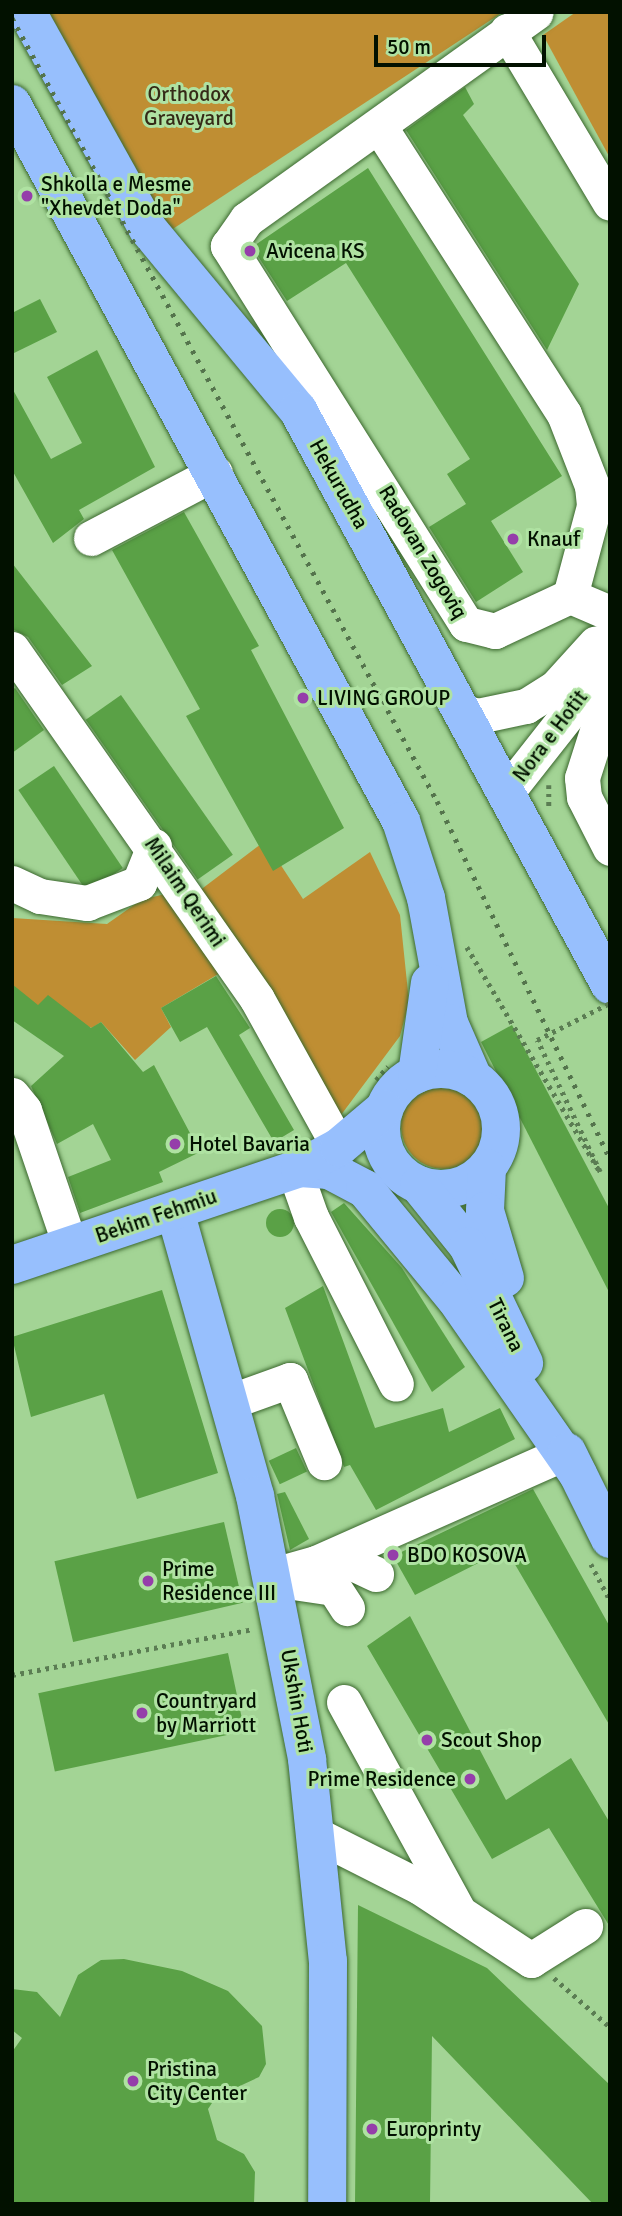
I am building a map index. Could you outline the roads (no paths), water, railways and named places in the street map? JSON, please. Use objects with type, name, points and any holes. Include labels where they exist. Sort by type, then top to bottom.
[{"type":"main road","name":"Hekurudha","points":[[27,12],[148,229],[298,410],[610,985]]},
{"type":"main road","points":[[12,104],[215,473],[401,821],[448,939],[449,1023],[473,1078]]},
{"type":"main road","points":[[418,1074],[454,1070],[473,1078],[488,1092],[499,1120],[497,1150],[487,1168],[456,1188],[411,1180],[382,1142],[384,1109],[418,1074],[430,999],[448,939]]},
{"type":"main road","name":"Bekim Fehmiu","points":[[12,1265],[297,1168],[338,1147],[384,1109]]},
{"type":"main road","points":[[297,1168],[348,1177],[365,1189],[455,1298],[570,1460]]},
{"type":"main road","name":"Bekim Fehmiu","points":[[297,1168],[411,1180]]},
{"type":"main road","name":"Tirana","points":[[487,1168],[489,1235],[570,1460]]},
{"type":"main road","name":"Tirana","points":[[411,1180],[468,1246],[610,1539]]},
{"type":"main road","name":"Ukshin Hoti","points":[[175,1211],[283,1581],[317,1835],[330,2029],[327,2204]]},
{"type":"street","name":"Radovan Zogoviq","points":[[536,12],[507,31],[382,129],[247,219],[228,246],[466,624],[495,631],[570,596]]},
{"type":"street","points":[[507,31],[610,203]]},
{"type":"street","points":[[382,129],[565,414],[594,506],[570,596],[610,613]]},
{"type":"street","points":[[91,538],[215,473]]},
{"type":"street","name":"Nora e Hotit","points":[[463,712],[478,716],[526,706],[556,687],[610,626]]},
{"type":"street","name":"Milaim Qerimi","points":[[12,649],[154,846],[257,999],[338,1147]]},
{"type":"street","points":[[605,652],[603,712],[582,778],[607,836]]},
{"type":"street","name":"Nora e Hotit","points":[[506,793],[605,652]]},
{"type":"street","points":[[12,883],[40,896],[87,903],[139,883],[154,846]]},
{"type":"street","points":[[12,1095],[33,1133],[70,1245]]},
{"type":"street","points":[[297,1168],[311,1217],[396,1384]]},
{"type":"street","points":[[229,1402],[290,1380],[324,1462]]},
{"type":"street","points":[[283,1581],[316,1563],[570,1460]]},
{"type":"street","points":[[283,1581],[348,1561],[376,1574]]},
{"type":"street","points":[[283,1581],[334,1588],[347,1608]]},
{"type":"street","points":[[345,1702],[458,1910]]},
{"type":"street","points":[[317,1835],[458,1910],[531,1959],[585,1926]]},
{"type":"railway","points":[[12,18],[437,801],[610,1159]]},
{"type":"place","name":"Shkolla e Mesme \"Xhevdet Doda\"","points":[[27,196]]},
{"type":"place","name":"Avicena KS","points":[[250,251]]},
{"type":"place","name":"Knauf","points":[[513,539]]},
{"type":"place","name":"LIVING GROUP","points":[[303,698]]},
{"type":"place","name":"Hotel Bavaria","points":[[175,1144]]},
{"type":"place","name":"BDO KOSOVA","points":[[393,1555]]},
{"type":"place","name":"Prime Residence III","points":[[148,1581]]},
{"type":"place","name":"Countryard by Marriott","points":[[142,1713]]},
{"type":"place","name":"Scout Shop","points":[[427,1740]]},
{"type":"place","name":"Prime Residence","points":[[470,1779]]},
{"type":"place","name":"Pristina City Center","points":[[133,2081]]},
{"type":"place","name":"Europrinty","points":[[372,2129]]},
{"type":"park label","name":"Orthodox Graveyard","points":[[189,106]]}]
